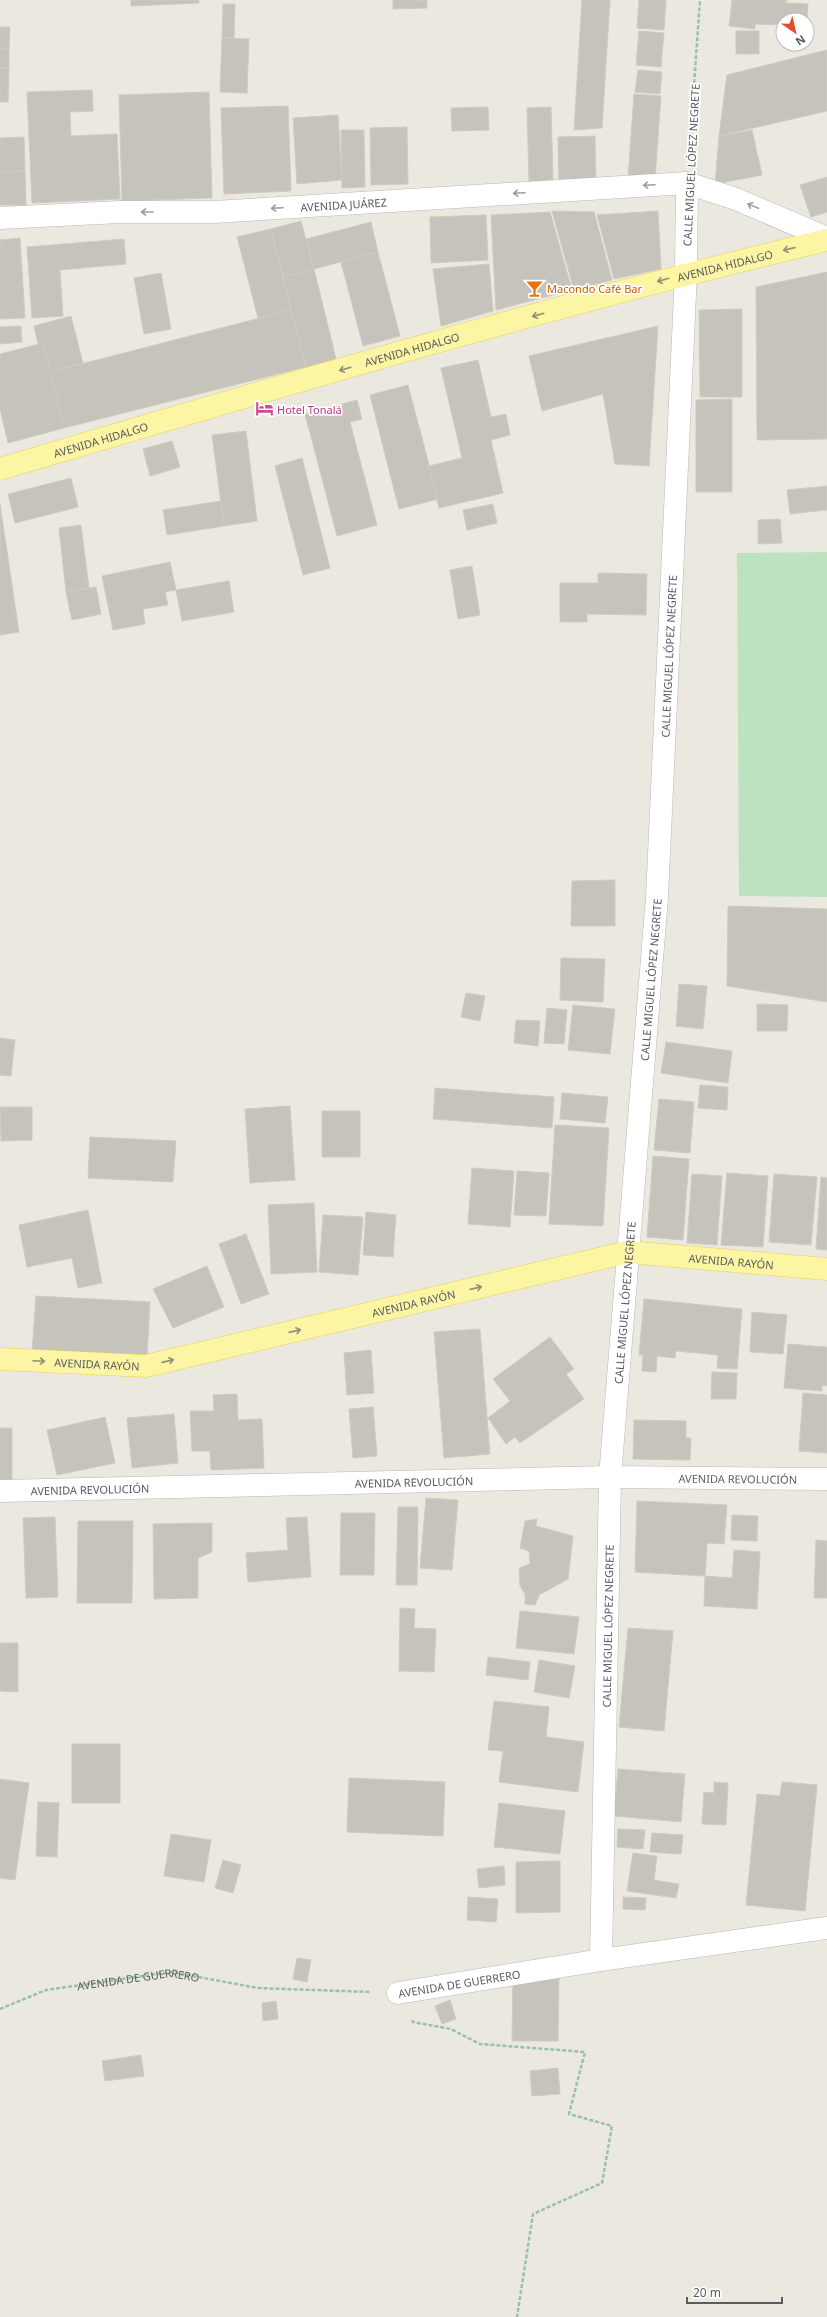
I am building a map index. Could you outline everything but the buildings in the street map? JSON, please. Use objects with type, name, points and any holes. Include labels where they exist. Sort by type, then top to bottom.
[{"type":"main road","name":"AVENIDA HIDALGO","points":[[0,469],[251,395],[686,273],[827,239]]},
{"type":"main road","name":"AVENIDA RAYÓN","points":[[0,1359],[146,1366],[628,1252],[827,1269]]},
{"type":"street","name":"AVENIDA JUÁREZ","points":[[0,218],[120,212],[214,212],[688,183]]},
{"type":"street","points":[[688,183],[743,202],[827,239]]},
{"type":"street","name":"CALLE MIGUEL LÓPEZ NEGRETE","points":[[601,1960],[610,1477],[657,897],[686,273],[688,183]]},
{"type":"street","name":"AVENIDA REVOLUCIÓN","points":[[0,1491],[610,1477],[827,1479]]},
{"type":"street","name":"AVENIDA DE GUERRERO","points":[[398,1993],[601,1960],[827,1928]]},
{"type":"path","name":"CALLE MIGUEL LÓPEZ NEGRETE","points":[[688,183],[700,0]]},
{"type":"path","name":"AVENIDA DE GUERRERO","points":[[0,2009],[46,1990],[170,1972],[258,1988],[398,1993]]},
{"type":"path","points":[[398,1993],[413,2022],[451,2029],[480,2044],[585,2052],[569,2114],[612,2126],[602,2184],[533,2214],[517,2317]]},
{"type":"green space","points":[[827,552],[827,897],[739,896],[737,553]]},
{"type":"place","name":"Macondo Café Bar","points":[[534,288]]},
{"type":"place","name":"Hotel Tonalá","points":[[264,409]]}]
